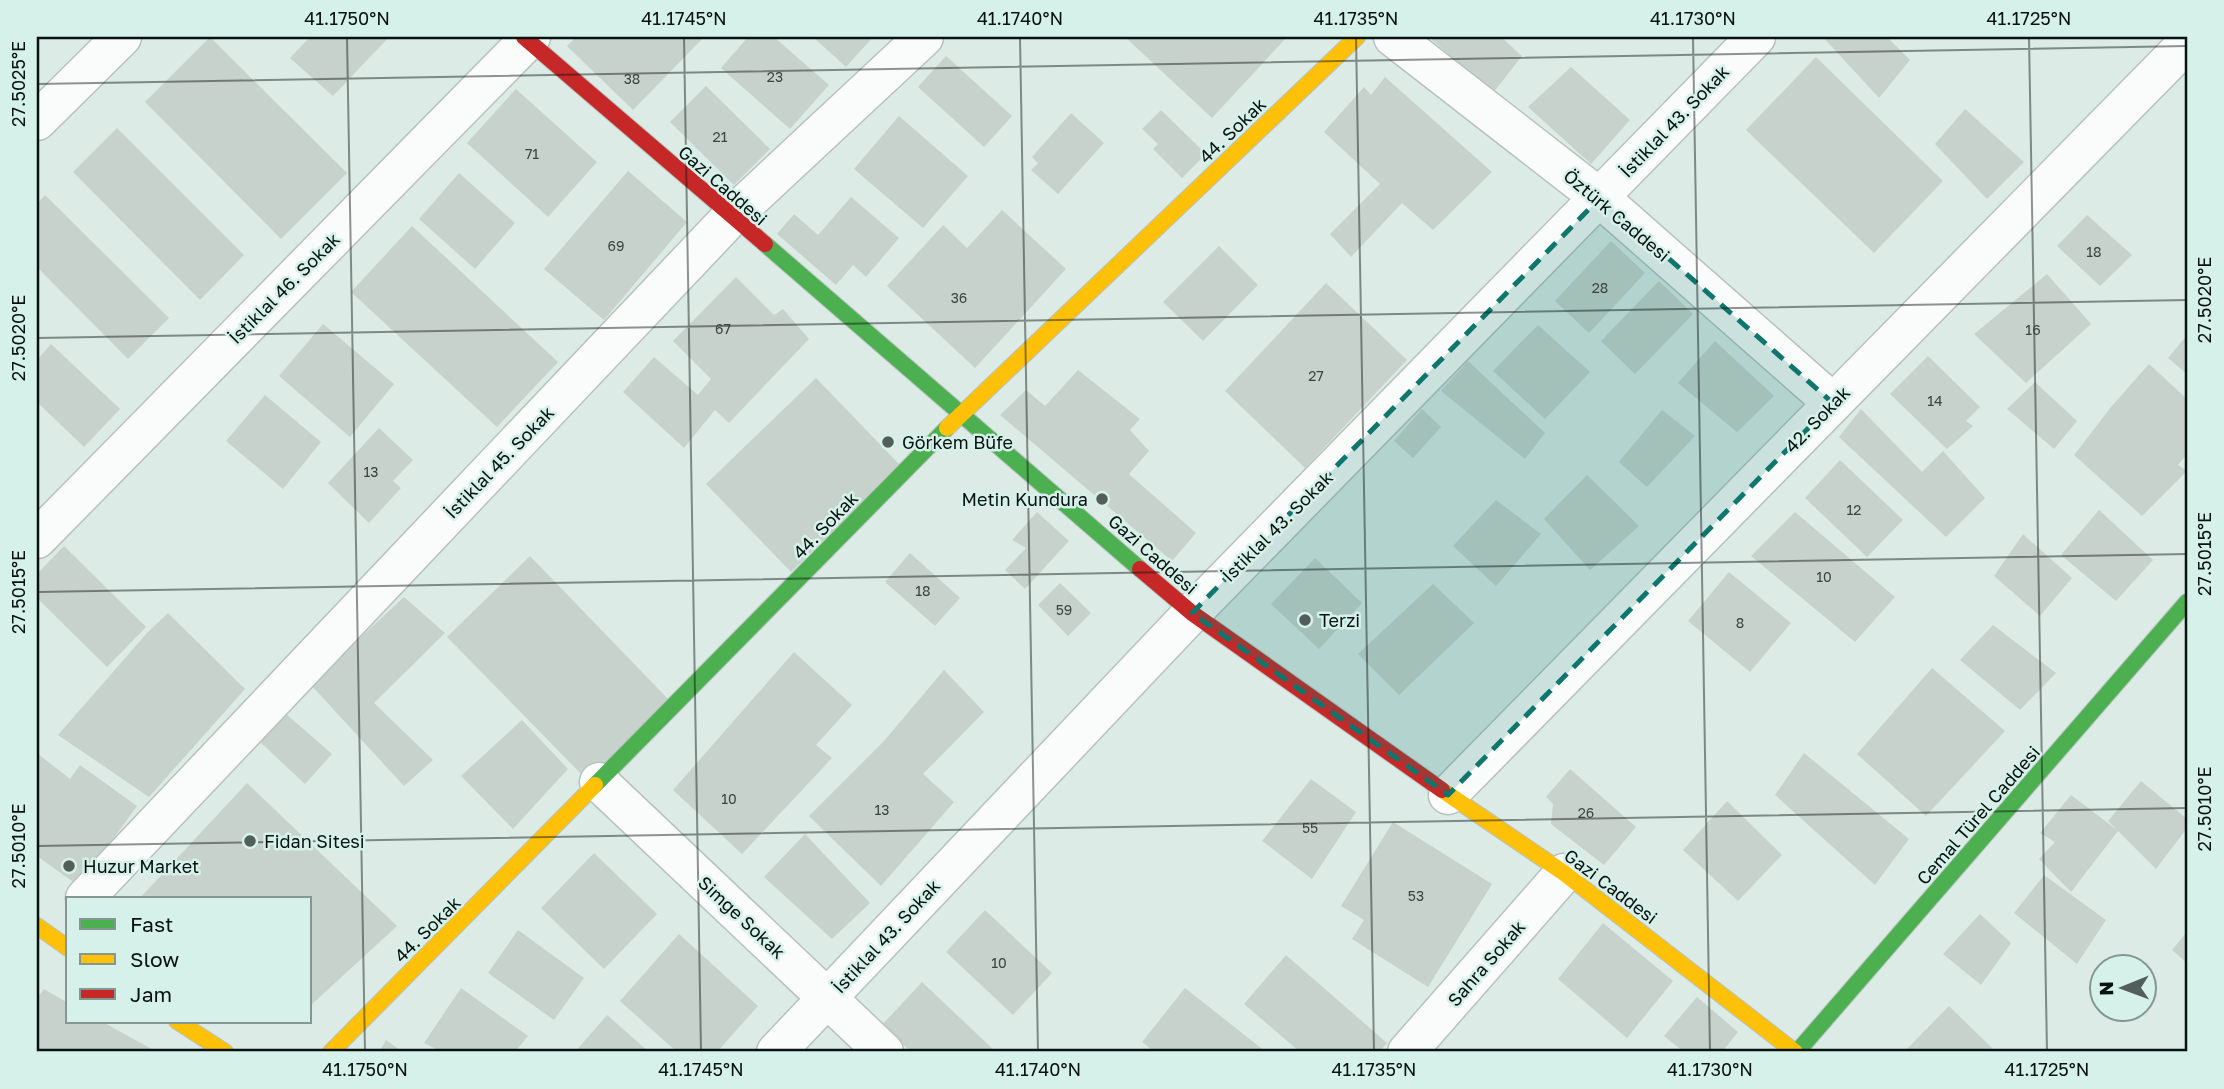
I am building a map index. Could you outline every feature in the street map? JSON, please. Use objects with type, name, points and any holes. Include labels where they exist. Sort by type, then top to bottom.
[{"type":"street","points":[[37,121],[122,37]]},
{"type":"street","name":"İstiklal 45. Sokak","points":[[86,897],[731,217],[924,37]]},
{"type":"street","name":"44. Sokak","points":[[331,1052],[961,414],[1357,37]]},
{"type":"street","name":"Öztürk Caddesi","points":[[1394,37],[1600,198],[1833,402]]},
{"type":"street","name":"İstiklal 43. Sokak","points":[[776,1052],[1192,613],[1756,37]]},
{"type":"street","name":"Gazi Caddesi","points":[[528,38],[731,217],[1192,613],[1448,796],[1564,873],[1796,1052]]},
{"type":"street","name":"İstiklal 46. Sokak","points":[[37,539],[528,38]]},
{"type":"street","name":"42. Sokak","points":[[1448,796],[2187,43]]},
{"type":"street","name":"Cemal Türel Caddesi","points":[[1796,1052],[2187,602]]},
{"type":"street","name":"Simge Sokak","points":[[599,782],[884,1052]]},
{"type":"street","name":"Sahra Sokak","points":[[1407,1052],[1564,873]]},
{"type":"street","points":[[180,1023],[225,1052]]},
{"type":"highlighted area","points":[[1600,198],[1833,403],[1448,795],[1192,613]]},
{"type":"building","points":[[210,37],[347,173],[281,239],[145,102]]},
{"type":"building","points":[[310,37],[389,37],[333,96],[290,58]]},
{"type":"building","points":[[576,37],[704,37],[633,110],[567,46]]},
{"type":"building","points":[[748,37],[774,37],[829,85],[790,129],[721,68]]},
{"type":"building","points":[[813,37],[873,37],[846,67]]},
{"type":"building","points":[[1125,37],[1287,37],[1212,118]]},
{"type":"building","points":[[1435,37],[1501,37],[1522,56],[1493,93],[1432,40]]},
{"type":"building","points":[[1823,37],[1887,37],[1910,60],[1879,98]]},
{"type":"building","points":[[946,56],[1012,116],[984,147],[918,87]]},
{"type":"building","points":[[1816,57],[1943,181],[1874,253],[1746,130]]},
{"type":"building","points":[[1571,67],[1630,120],[1591,164],[1528,107]]},
{"type":"building","points":[[1385,77],[1492,172],[1433,230],[1402,203],[1351,257],[1330,234],[1380,184],[1324,132],[1364,87],[1371,95]]},
{"type":"building","points":[[706,86],[770,149],[734,185],[670,122]]},
{"type":"building","points":[[516,89],[597,162],[548,217],[467,143]]},
{"type":"building","points":[[1965,109],[2024,162],[1987,199],[1935,144]]},
{"type":"building","points":[[1161,110],[1206,154],[1182,178],[1153,149],[1158,144],[1142,129]]},
{"type":"building","points":[[1071,113],[1104,143],[1058,194],[1031,170],[1038,163],[1032,157]]},
{"type":"building","points":[[899,116],[968,176],[923,228],[854,169]]},
{"type":"building","points":[[117,128],[244,255],[200,300],[73,172]]},
{"type":"building","points":[[628,171],[687,222],[604,320],[544,269]]},
{"type":"building","points":[[459,173],[515,223],[475,269],[419,219]]},
{"type":"building","points":[[45,195],[169,318],[128,359],[37,267],[37,204]]},
{"type":"building","points":[[851,197],[899,238],[866,277],[853,265],[836,285],[777,234],[794,214],[818,235]]},
{"type":"building","points":[[1002,210],[1066,269],[975,368],[887,286],[943,225],[967,248]]},
{"type":"building","points":[[2087,215],[2132,255],[2100,286],[2057,246]]},
{"type":"building","points":[[412,226],[558,362],[497,427],[351,292]]},
{"type":"building","points":[[1611,241],[1645,273],[1589,333],[1555,301]]},
{"type":"building","points":[[1219,246],[1258,285],[1203,341],[1163,302]]},
{"type":"building","points":[[2047,274],[2091,324],[2026,383],[1974,334]]},
{"type":"building","points":[[736,277],[774,315],[783,309],[809,339],[729,423],[715,410],[684,448],[623,392],[654,357],[698,395],[711,379],[673,341]]},
{"type":"building","points":[[1659,281],[1693,314],[1635,374],[1601,341]]},
{"type":"building","points":[[1326,283],[1407,360],[1305,468],[1225,391]]},
{"type":"building","points":[[323,324],[394,384],[350,437],[279,376]]},
{"type":"building","points":[[1538,325],[1590,372],[1545,419],[1493,371]]},
{"type":"building","points":[[2187,335],[2187,374],[2168,358]]},
{"type":"building","points":[[1715,341],[1774,396],[1737,432],[1678,383]]},
{"type":"building","points":[[51,344],[120,409],[84,447],[37,402],[37,360]]},
{"type":"building","points":[[1928,356],[1980,407],[1966,421],[1973,426],[1947,449],[1890,394]]},
{"type":"building","points":[[1468,361],[1545,433],[1525,459],[1441,391]]},
{"type":"building","points":[[2149,364],[2187,399],[2187,454],[2178,465],[2187,471],[2142,516],[2074,455]]},
{"type":"building","points":[[1078,370],[1140,419],[1130,430],[1149,451],[1129,474],[1196,533],[1172,561],[1000,415],[1026,390],[1045,406]]},
{"type":"building","points":[[816,378],[900,465],[791,572],[706,484]]},
{"type":"building","points":[[2035,382],[2077,421],[2054,449],[2007,409]]},
{"type":"building","points":[[265,395],[321,442],[283,489],[226,441]]},
{"type":"building","points":[[1422,409],[1441,427],[1413,458],[1394,441]]},
{"type":"building","points":[[1861,409],[1922,472],[1943,451],[1985,498],[1946,537],[1839,437]]},
{"type":"building","points":[[1662,410],[1695,436],[1647,487],[1619,462]]},
{"type":"building","points":[[379,428],[413,460],[393,481],[401,488],[369,523],[328,483]]},
{"type":"building","points":[[1840,460],[1903,520],[1867,557],[1805,498]]},
{"type":"building","points":[[1587,475],[1639,526],[1590,570],[1544,519]]},
{"type":"building","points":[[1496,500],[1541,534],[1496,586],[1453,546]]},
{"type":"building","points":[[2099,510],[2153,560],[2116,601],[2061,555]]},
{"type":"building","points":[[1037,512],[1069,541],[1025,589],[1005,570],[1026,548],[1012,540]]},
{"type":"building","points":[[1795,512],[1895,597],[1855,642],[1751,556]]},
{"type":"building","points":[[2023,534],[2072,578],[2040,616],[1994,576]]},
{"type":"building","points":[[64,546],[146,627],[107,667],[37,598],[37,574]]},
{"type":"building","points":[[910,553],[960,598],[935,626],[885,582]]},
{"type":"building","points":[[530,556],[670,701],[588,781],[447,637]]},
{"type":"building","points":[[1315,558],[1362,603],[1319,649],[1271,604]]},
{"type":"building","points":[[1729,572],[1791,623],[1750,672],[1688,621]]},
{"type":"building","points":[[1060,583],[1091,613],[1068,636],[1038,605]]},
{"type":"building","points":[[1433,584],[1474,623],[1399,695],[1358,654]]},
{"type":"building","points":[[404,597],[445,633],[374,703],[433,760],[404,786],[312,686]]},
{"type":"building","points":[[168,613],[245,689],[149,797],[58,735],[147,633]]},
{"type":"building","points":[[1993,625],[2056,673],[2020,710],[1960,660]]},
{"type":"building","points":[[794,652],[852,705],[816,745],[832,758],[742,854],[673,790]]},
{"type":"building","points":[[1932,668],[2005,731],[1926,816],[1857,754]]},
{"type":"building","points":[[944,670],[984,712],[923,774],[954,802],[881,886],[809,816],[884,741]]},
{"type":"building","points":[[285,713],[332,754],[305,784],[259,741]]},
{"type":"building","points":[[522,720],[568,769],[513,829],[461,776]]},
{"type":"building","points":[[37,753],[70,779],[80,765],[137,806],[79,886],[37,856]]},
{"type":"building","points":[[1804,753],[1909,839],[1875,885],[1775,795]]},
{"type":"building","points":[[1570,769],[1636,827],[1604,865],[1551,824],[1553,804],[1546,797]]},
{"type":"building","points":[[1311,779],[1356,812],[1312,879],[1262,841]]},
{"type":"building","points":[[2141,781],[2187,819],[2187,828],[2156,869],[2118,831],[2071,892],[2039,859],[2055,842],[2040,833],[2071,795],[2117,830],[2108,821]]},
{"type":"building","name":"Fidan Sitesi","points":[[247,783],[397,926],[312,1004],[312,897],[141,897]]},
{"type":"building","points":[[1727,801],[1782,855],[1738,901],[1683,850]]},
{"type":"building","points":[[1393,822],[1492,884],[1428,987],[1352,939],[1364,920],[1341,906]]},
{"type":"building","points":[[805,834],[870,903],[832,939],[764,877]]},
{"type":"building","points":[[594,853],[657,914],[604,969],[541,908]]},
{"type":"building","points":[[2044,875],[2106,920],[2077,964],[2014,913]]},
{"type":"building","points":[[985,910],[1052,973],[1013,1015],[946,952]]},
{"type":"building","points":[[1980,914],[2011,943],[1981,985],[1943,954]]},
{"type":"building","points":[[1603,923],[1673,981],[1627,1038],[1558,979]]},
{"type":"building","points":[[518,930],[584,978],[554,1020],[488,973]]},
{"type":"building","points":[[2187,932],[2187,963],[2172,950]]},
{"type":"building","points":[[679,934],[758,1006],[717,1052],[677,1052],[620,1001]]},
{"type":"building","points":[[1286,955],[1387,1043],[1379,1052],[1300,1052],[1244,1004]]},
{"type":"building","points":[[922,982],[996,1052],[911,1052],[882,1025]]},
{"type":"building","points":[[461,988],[528,1036],[515,1052],[442,1052],[424,1043]]},
{"type":"building","points":[[1185,988],[1266,1052],[1155,1052],[1142,1042]]},
{"type":"building","points":[[44,989],[66,1002],[66,1023],[105,1023],[157,1052],[37,1052],[37,998]]},
{"type":"building","points":[[1697,997],[1738,1032],[1722,1052],[1684,1052],[1664,1036]]},
{"type":"building","points":[[1949,1006],[1992,1048],[1988,1052],[1904,1052]]},
{"type":"building","points":[[607,1015],[649,1052],[575,1052]]},
{"type":"building","points":[[386,1040],[403,1052],[379,1052]]},
{"type":"traffic: fast","points":[[765,244],[1140,569]]},
{"type":"traffic: fast","points":[[595,785],[947,428]]},
{"type":"traffic: fast","points":[[1797,1052],[2187,602]]},
{"type":"traffic: slow","points":[[947,428],[1357,37]]},
{"type":"traffic: slow","points":[[331,1052],[595,785]]},
{"type":"traffic: slow","points":[[1442,790],[1564,873],[1795,1052]]},
{"type":"traffic: slow","points":[[37,926],[66,947]]},
{"type":"traffic: slow","points":[[180,1023],[225,1052]]},
{"type":"traffic: jam","points":[[524,37],[765,244]]},
{"type":"traffic: jam","points":[[1140,569],[1192,613],[1442,790]]},
{"type":"place","name":"Görkem Büfe","points":[[888,442]]},
{"type":"place","name":"Metin Kundura","points":[[1102,499]]},
{"type":"place","name":"Terzi","points":[[1305,620]]},
{"type":"place","name":"Fidan Sitesi","points":[[250,841]]},
{"type":"place","name":"Huzur Market","points":[[69,866]]}]
